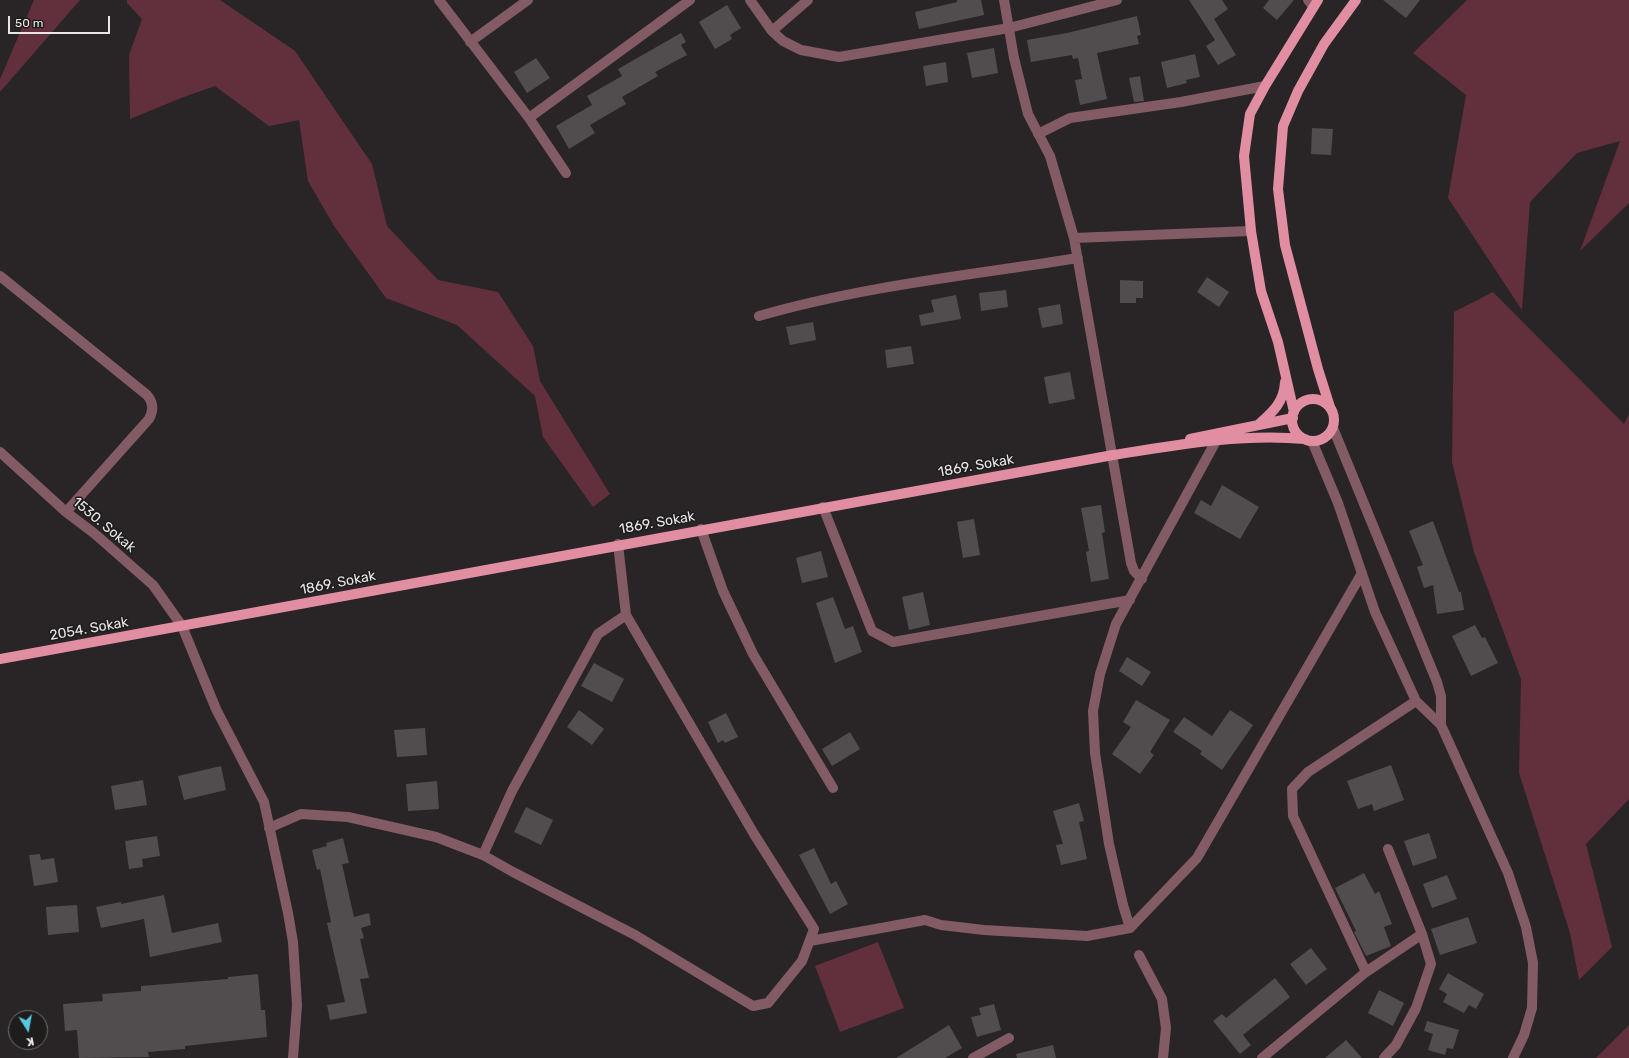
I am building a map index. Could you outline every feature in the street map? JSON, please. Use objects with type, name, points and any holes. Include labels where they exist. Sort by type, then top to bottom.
[{"type":"main road","points":[[1313,2],[1250,114],[1244,156],[1251,231],[1261,291],[1278,342],[1296,431],[1309,440],[1324,438],[1333,428],[1334,421],[1318,369],[1285,244],[1278,189],[1283,126],[1298,91],[1324,44],[1356,0]]},
{"type":"main road","points":[[1258,425],[1274,412],[1280,403],[1284,391],[1286,376]]},
{"type":"main road","points":[[1293,415],[1304,402],[1311,399],[1325,402],[1330,407]]},
{"type":"main road","name":"1869. Sokak","points":[[1137,451],[1258,425],[1293,415]]},
{"type":"main road","name":"1869. Sokak","points":[[182,626],[618,544],[1137,451],[1216,441],[1267,437],[1309,440]]},
{"type":"main road","name":"2054. Sokak","points":[[0,659],[182,626]]},
{"type":"street","points":[[439,0],[529,118],[566,173]]},
{"type":"street","points":[[470,42],[528,0]]},
{"type":"street","points":[[529,118],[690,0]]},
{"type":"street","points":[[750,0],[772,31],[783,41],[801,50],[839,57],[1009,28],[1117,0]]},
{"type":"street","points":[[772,31],[808,0]]},
{"type":"street","points":[[1004,0],[1014,58],[1028,114],[1050,156],[1074,238],[1131,563],[1134,571],[1142,579]]},
{"type":"street","points":[[1038,134],[1070,118],[1181,102],[1265,86]]},
{"type":"street","points":[[1074,238],[1251,231]]},
{"type":"street","points":[[759,316],[804,303],[894,286],[1078,258]]},
{"type":"street","points":[[0,276],[147,395],[152,402],[152,414],[150,419],[66,512]]},
{"type":"street","points":[[1333,428],[1437,682],[1441,696],[1441,725]]},
{"type":"street","points":[[1309,440],[1338,503],[1375,612],[1416,701],[1441,725],[1508,873],[1526,927],[1534,963],[1532,1008],[1524,1035],[1513,1058]]},
{"type":"street","points":[[1130,928],[1123,905],[1109,844],[1095,753],[1093,711],[1100,674],[1116,624],[1142,579],[1216,441]]},
{"type":"street","name":"1530. Sokak","points":[[0,452],[66,512],[153,585],[182,626],[216,709],[264,802],[293,942],[297,1005],[293,1058]]},
{"type":"street","points":[[823,507],[872,631],[893,642],[1130,600]]},
{"type":"street","points":[[701,529],[722,591],[753,654],[833,788]]},
{"type":"street","points":[[270,828],[301,814],[348,817],[436,837],[483,855],[635,935],[753,1006],[768,1003],[802,961],[814,929],[754,834],[626,615],[618,544]]},
{"type":"street","points":[[810,941],[925,920],[941,925],[984,930],[1087,936],[1130,928],[1197,858],[1362,573]]},
{"type":"street","points":[[483,855],[512,791],[598,634],[626,615]]},
{"type":"street","points":[[1366,972],[1293,816],[1292,789],[1308,772],[1416,701]]},
{"type":"street","points":[[1384,1058],[1396,1045],[1416,1008],[1431,964],[1422,934],[1388,849]]},
{"type":"street","points":[[1262,1058],[1366,972],[1422,934]]},
{"type":"street","points":[[1139,954],[1162,999],[1166,1028],[1163,1058]]},
{"type":"street","points":[[973,1058],[1009,1038]]},
{"type":"shaded area","points":[[34,0],[80,0],[0,92],[0,79]]},
{"type":"shaded area","points":[[127,0],[220,0],[295,51],[372,164],[387,226],[438,280],[498,292],[533,346],[540,381],[610,494],[593,507],[543,437],[535,396],[457,325],[386,298],[334,226],[308,181],[299,120],[269,126],[215,86],[130,119],[129,55],[142,19],[127,3]]},
{"type":"shaded area","points":[[1467,0],[1629,0],[1629,203],[1580,251],[1620,141],[1577,153],[1530,202],[1522,310],[1448,198],[1466,95],[1413,53]]},
{"type":"shaded area","points":[[1493,292],[1624,424],[1629,414],[1629,799],[1586,844],[1612,947],[1579,980],[1570,933],[1519,773],[1521,679],[1474,552],[1452,462],[1454,312]]},
{"type":"shaded area","points":[[878,942],[904,1008],[840,1032],[815,966]]},
{"type":"shaded area","points":[[1629,1025],[1629,1058],[1596,1058]]},
{"type":"building","points":[[957,0],[981,0],[984,15],[919,29],[915,12],[957,2]]},
{"type":"building","points":[[1189,0],[1222,0],[1228,9],[1214,19],[1236,55],[1218,65],[1206,46],[1215,40]]},
{"type":"building","points":[[1269,0],[1294,0],[1277,20],[1263,8]]},
{"type":"building","points":[[1383,0],[1420,0],[1406,18]]},
{"type":"building","points":[[727,5],[741,28],[730,35],[732,39],[715,49],[699,22]]},
{"type":"building","points":[[1137,16],[1141,35],[1137,36],[1139,44],[1097,53],[1107,99],[1080,105],[1075,80],[1082,79],[1078,58],[1073,59],[1072,55],[1031,62],[1027,40],[1067,33]]},
{"type":"building","points":[[681,33],[686,42],[681,45],[687,55],[655,72],[658,76],[622,97],[626,104],[590,125],[595,133],[569,149],[556,126],[592,105],[587,96],[622,76],[618,69]]},
{"type":"building","points":[[994,48],[998,73],[972,78],[967,53]]},
{"type":"building","points":[[1195,54],[1200,77],[1186,80],[1187,83],[1167,88],[1161,62]]},
{"type":"building","points":[[536,58],[550,78],[527,93],[514,72]]},
{"type":"building","points":[[946,62],[948,82],[926,86],[923,66]]},
{"type":"building","points":[[1140,76],[1144,101],[1134,102],[1129,78]]},
{"type":"building","points":[[1312,128],[1333,129],[1331,155],[1311,154]]},
{"type":"building","points":[[1207,277],[1229,292],[1219,307],[1197,292]]},
{"type":"building","points":[[1120,280],[1143,281],[1143,298],[1136,298],[1136,303],[1120,303]]},
{"type":"building","points":[[1006,290],[1008,307],[981,311],[979,293]]},
{"type":"building","points":[[956,295],[961,319],[921,326],[919,315],[934,312],[931,300]]},
{"type":"building","points":[[1060,304],[1063,324],[1042,328],[1038,308]]},
{"type":"building","points":[[813,322],[816,340],[790,345],[786,327]]},
{"type":"building","points":[[911,346],[914,364],[887,368],[885,350]]},
{"type":"building","points":[[1070,372],[1075,399],[1049,404],[1044,377]]},
{"type":"building","points":[[1222,485],[1259,507],[1240,539],[1194,513],[1201,500],[1211,506]]},
{"type":"building","points":[[1101,505],[1105,532],[1102,533],[1109,579],[1091,582],[1086,552],[1089,551],[1081,508]]},
{"type":"building","points":[[974,519],[980,555],[963,558],[957,522]]},
{"type":"building","points":[[1433,521],[1459,592],[1461,592],[1464,610],[1437,614],[1433,585],[1424,588],[1417,567],[1423,565],[1409,531]]},
{"type":"building","points":[[821,551],[828,577],[802,583],[796,558]]},
{"type":"building","points":[[923,592],[930,625],[909,630],[902,597]]},
{"type":"building","points":[[833,597],[845,629],[853,626],[862,652],[835,663],[816,603]]},
{"type":"building","points":[[1475,625],[1482,638],[1485,637],[1498,663],[1471,676],[1452,636]]},
{"type":"building","points":[[1127,657],[1151,672],[1142,686],[1119,671]]},
{"type":"building","points":[[594,663],[624,679],[612,702],[581,686]]},
{"type":"building","points":[[1136,700],[1170,720],[1150,752],[1154,755],[1140,774],[1112,754],[1131,727],[1123,722]]},
{"type":"building","points":[[579,710],[604,729],[592,745],[567,727]]},
{"type":"building","points":[[1230,710],[1253,725],[1222,770],[1200,754],[1202,751],[1173,732],[1184,717],[1212,736]]},
{"type":"building","points":[[726,713],[738,737],[725,743],[723,740],[718,743],[708,722]]},
{"type":"building","points":[[425,728],[427,755],[397,757],[394,730]]},
{"type":"building","points":[[850,732],[860,749],[832,766],[822,749]]},
{"type":"building","points":[[1391,765],[1404,800],[1374,811],[1372,804],[1358,809],[1347,781]]},
{"type":"building","points":[[221,766],[226,790],[184,800],[178,776]]},
{"type":"building","points":[[143,780],[147,805],[115,810],[111,786]]},
{"type":"building","points":[[437,781],[439,809],[408,811],[406,784]]},
{"type":"building","points":[[1079,803],[1084,821],[1079,822],[1087,859],[1061,865],[1056,845],[1063,844],[1053,811]]},
{"type":"building","points":[[526,807],[553,820],[541,845],[514,832]]},
{"type":"building","points":[[1429,833],[1437,858],[1413,866],[1404,841]]},
{"type":"building","points":[[157,836],[160,856],[142,859],[143,867],[129,869],[125,841]]},
{"type":"building","points":[[343,838],[349,863],[342,864],[354,917],[369,913],[371,925],[361,928],[364,938],[360,939],[369,978],[360,979],[367,1013],[330,1020],[327,1005],[345,1002],[327,923],[331,922],[320,869],[317,870],[312,850],[327,846],[326,843]]},
{"type":"building","points":[[814,848],[831,884],[836,881],[848,904],[830,914],[799,855]]},
{"type":"building","points":[[40,854],[41,860],[54,858],[58,882],[34,886],[29,855]]},
{"type":"building","points":[[1364,873],[1375,894],[1379,891],[1392,924],[1384,927],[1391,946],[1366,956],[1354,932],[1356,931],[1335,888]]},
{"type":"building","points":[[1447,875],[1457,899],[1432,908],[1423,884]]},
{"type":"building","points":[[164,895],[172,933],[218,923],[222,942],[150,957],[144,919],[101,928],[96,907],[121,902],[121,904]]},
{"type":"building","points":[[77,905],[79,932],[48,935],[46,907]]},
{"type":"building","points":[[1468,917],[1477,943],[1440,955],[1431,929]]},
{"type":"building","points":[[1311,948],[1327,969],[1306,985],[1290,964]]},
{"type":"building","points":[[1448,973],[1484,994],[1476,1009],[1469,1005],[1464,1013],[1443,1002],[1447,994],[1439,989]]},
{"type":"building","points":[[258,974],[261,1010],[265,1010],[267,1037],[185,1046],[185,1049],[148,1052],[149,1057],[79,1058],[77,1030],[65,1031],[63,1004],[103,1001],[102,994],[141,991],[141,986],[228,979],[228,977]]},
{"type":"building","points":[[1275,978],[1290,997],[1243,1035],[1251,1045],[1240,1054],[1213,1021],[1222,1014],[1226,1018]]},
{"type":"building","points":[[1379,990],[1404,1003],[1393,1026],[1368,1013]]},
{"type":"building","points":[[994,1004],[1001,1030],[977,1037],[971,1017],[981,1015],[979,1008]]},
{"type":"building","points":[[1427,1021],[1459,1030],[1453,1049],[1447,1048],[1445,1055],[1428,1050],[1433,1034],[1424,1031]]},
{"type":"building","points":[[949,1025],[962,1048],[945,1058],[896,1058]]},
{"type":"building","points":[[1346,1040],[1362,1058],[1325,1058]]},
{"type":"building","points":[[1053,1045],[1056,1058],[1017,1058],[1016,1054]]}]
